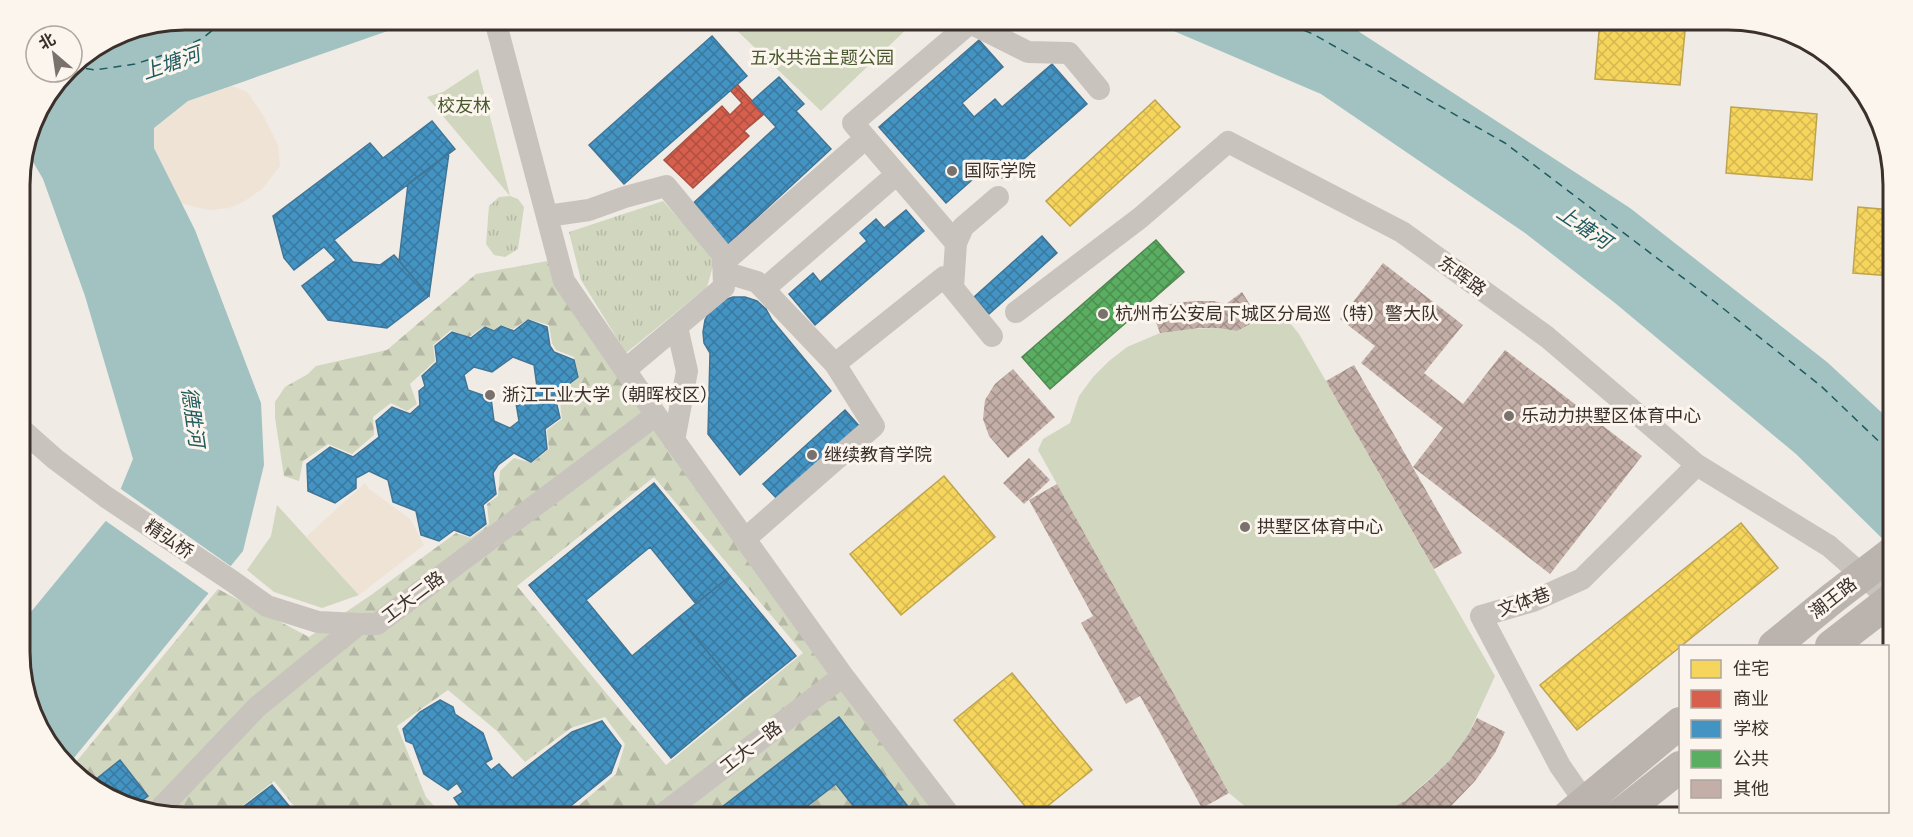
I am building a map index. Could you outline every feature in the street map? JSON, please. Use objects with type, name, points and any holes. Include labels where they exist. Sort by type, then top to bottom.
[{"type":"main road","name":"潮王路","points":[[1775,645],[1883,560]]},
{"type":"main road","name":"潮王路","points":[[1832,645],[1883,607]]},
{"type":"main road","points":[[1579,807],[1679,724]]},
{"type":"main road","points":[[1630,807],[1679,768]]},
{"type":"street","points":[[498,30],[564,281],[674,441],[843,676],[943,807]]},
{"type":"street","points":[[956,243],[854,123],[962,30]]},
{"type":"street","points":[[984,30],[1028,52],[1069,53],[1099,89]]},
{"type":"street","points":[[724,268],[866,138]]},
{"type":"street","name":"东晖路","points":[[1016,312],[1140,218],[1227,142],[1402,232],[1547,338],[1697,465],[1828,546],[1883,592]]},
{"type":"street","points":[[764,289],[897,174]]},
{"type":"street","points":[[547,216],[589,210],[666,186],[723,255],[724,287],[625,370]]},
{"type":"street","points":[[953,288],[956,243],[963,227],[998,197]]},
{"type":"street","points":[[724,268],[757,282],[764,289],[835,364],[874,426],[745,539]]},
{"type":"street","points":[[835,364],[944,276],[992,336]]},
{"type":"street","points":[[674,441],[687,371],[677,327]]},
{"type":"street","name":"工大二路","points":[[163,806],[257,707],[359,624],[376,624],[656,415]]},
{"type":"street","name":"精弘桥","points":[[30,437],[55,459],[106,497],[232,580],[267,606],[318,622],[359,624]]},
{"type":"street","name":"文体巷","points":[[1578,807],[1576,789],[1560,766],[1481,616],[1533,601],[1582,579],[1697,465]]},
{"type":"street","name":"工大一路","points":[[672,807],[843,676]]},
{"type":"green space","name":"五水共治主题公园","points":[[736,30],[906,30],[821,111]]},
{"type":"green space","name":"校友林","points":[[478,69],[510,196],[427,97],[443,92]]},
{"type":"green space","points":[[510,196],[518,199],[524,207],[518,249],[505,257],[494,255],[486,244],[489,206],[499,197]]},
{"type":"green space","points":[[663,201],[715,259],[707,287],[626,353],[581,280],[569,232]]},
{"type":"green space","points":[[558,259],[943,807],[577,807],[616,774],[625,744],[605,717],[571,728],[525,762],[497,731],[448,690],[397,726],[426,797],[435,807],[295,807],[274,781],[241,807],[165,806],[135,799],[91,775],[77,761],[218,589],[309,637],[456,533],[471,538],[489,524],[487,504],[498,496],[500,471],[514,458],[532,463],[549,449],[547,430],[562,419],[560,404],[562,395],[579,377],[574,357],[556,350],[552,343],[549,325],[528,319],[513,329],[500,325],[494,330],[484,326],[469,337],[451,330],[433,345],[435,361],[410,384],[417,404],[407,411],[391,403],[373,417],[374,435],[352,454],[328,444],[303,461],[299,481],[284,476],[275,418],[275,402],[285,387],[308,374],[316,366],[387,350],[476,274]],"holes":[[[654,477],[803,653],[666,765],[517,586]]]},
{"type":"green space","name":"拱墅区体育中心","points":[[1278,308],[1299,334],[1495,676],[1468,735],[1450,760],[1405,801],[1393,807],[1246,807],[1229,793],[1038,450],[1043,439],[1070,423],[1079,396],[1093,377],[1127,347],[1160,333],[1181,329],[1218,328],[1237,331]]},
{"type":"green space","points":[[277,505],[359,595],[322,608],[274,592],[247,570],[271,536]]},
{"type":"shaded area","points":[[232,86],[247,92],[263,115],[278,145],[280,166],[262,189],[229,208],[208,210],[181,203],[154,148],[154,128],[188,101]]},
{"type":"shaded area","points":[[365,483],[369,489],[410,519],[424,545],[359,595],[306,537]]},
{"type":"water","points":[[175,30],[390,30],[188,101],[154,128],[154,148],[195,230],[261,403],[264,465],[243,551],[74,758],[51,729],[35,692],[31,672],[30,613],[109,517],[133,459],[85,296],[43,179],[32,160],[35,145],[51,108],[68,84],[84,84],[84,68],[91,62],[126,42],[145,35]]},
{"type":"water","name":"上塘河","points":[[1171,30],[1356,30],[1630,208],[1827,362],[1883,414],[1883,539],[1796,454],[1615,303],[1525,233],[1321,94]]},
{"type":"pier","points":[[118,487],[232,567],[211,595],[103,519]]},
{"type":"building: 住宅","points":[[1599,30],[1685,30],[1680,85],[1595,79]]},
{"type":"building: 住宅","points":[[1155,100],[1180,127],[1070,226],[1046,201]]},
{"type":"building: 住宅","points":[[1731,107],[1817,114],[1812,180],[1726,173]]},
{"type":"building: 住宅","points":[[1858,207],[1883,209],[1883,275],[1853,273]]},
{"type":"building: 住宅","points":[[944,476],[995,537],[901,615],[850,554]]},
{"type":"building: 住宅","points":[[1741,523],[1778,568],[1682,645],[1679,645],[1679,648],[1577,730],[1540,685]]},
{"type":"building: 住宅","points":[[1012,673],[1092,770],[1046,807],[1026,807],[954,720]]},
{"type":"building: 商业","points":[[737,84],[764,114],[744,131],[749,136],[693,188],[664,160],[722,106],[730,115],[742,103],[730,90]]},
{"type":"building: 学校","points":[[712,36],[747,76],[624,184],[589,145]]},
{"type":"building: 学校","points":[[979,40],[1003,67],[962,103],[974,117],[995,99],[1002,107],[1052,64],[1087,104],[1002,178],[990,164],[946,203],[879,127]]},
{"type":"building: 学校","points":[[779,77],[804,104],[796,111],[831,149],[725,247],[688,208],[776,127],[752,101]]},
{"type":"building: 学校","points":[[432,121],[455,149],[334,240],[353,262],[380,265],[394,255],[429,296],[387,328],[328,320],[302,286],[336,260],[324,247],[294,270],[284,258],[273,216],[370,143],[383,158]]},
{"type":"building: 学校","points":[[449,153],[429,296],[399,261],[408,184]]},
{"type":"building: 学校","points":[[906,210],[924,231],[815,325],[789,294],[813,273],[820,282],[867,241],[860,233],[876,219],[884,228]]},
{"type":"building: 学校","points":[[1042,236],[1057,253],[989,314],[974,297]]},
{"type":"building: 学校","points":[[733,297],[745,297],[757,301],[766,309],[772,320],[831,391],[740,475],[708,434],[710,353],[704,343],[703,332],[705,320],[711,309],[721,301]]},
{"type":"building: 学校","points":[[528,320],[547,327],[550,346],[554,352],[574,360],[578,377],[560,391],[556,401],[560,418],[545,429],[547,449],[531,462],[514,453],[498,465],[493,473],[496,494],[483,505],[486,524],[470,536],[454,530],[439,541],[421,535],[416,511],[393,502],[388,480],[369,471],[356,478],[356,488],[335,503],[308,491],[307,464],[330,447],[353,457],[379,437],[376,421],[392,407],[410,414],[420,405],[419,391],[425,386],[422,376],[437,362],[435,346],[452,332],[471,338],[485,327],[494,331],[501,326],[514,331]],"holes":[[[513,357],[534,365],[537,387],[516,403],[519,421],[510,428],[494,421],[491,398],[468,390],[464,375],[474,367],[492,372]]]},
{"type":"building: 学校","points":[[845,410],[861,428],[779,501],[763,484]]},
{"type":"building: 学校","points":[[654,483],[730,576],[696,604],[650,547],[586,600],[632,656],[679,617],[745,697],[671,758],[529,585]]},
{"type":"building: 学校","points":[[730,576],[796,656],[745,697],[679,617]]},
{"type":"building: 学校","points":[[440,700],[453,707],[455,714],[483,733],[492,759],[485,763],[491,770],[499,764],[512,778],[572,732],[602,721],[621,746],[611,773],[569,807],[460,807],[454,798],[463,792],[457,783],[448,790],[424,774],[413,744],[406,741],[403,729],[420,712]]},
{"type":"building: 学校","points":[[839,717],[908,807],[854,807],[836,784],[806,807],[722,807]]},
{"type":"building: 学校","points":[[120,760],[148,796],[142,801],[135,799],[97,779]]},
{"type":"building: 学校","points":[[272,785],[290,807],[243,807]]},
{"type":"building: 公共","name":"杭州市公安局下城区分局巡（特）警大队","points":[[1156,240],[1184,272],[1050,389],[1022,357]]},
{"type":"building: 其他","name":"乐动力拱墅区体育中心","points":[[1383,263],[1463,325],[1424,373],[1463,404],[1505,350],[1642,456],[1550,574],[1413,467],[1443,428],[1361,363],[1375,346],[1340,319]]},
{"type":"building: 其他","points":[[1242,292],[1259,319],[1237,331],[1199,328],[1160,333],[1151,309],[1196,301],[1226,304]]},
{"type":"building: 其他","points":[[1354,365],[1462,553],[1434,569],[1326,381]]},
{"type":"building: 其他","points":[[1013,369],[1055,417],[1008,458],[989,436],[983,419],[985,400],[995,384]]},
{"type":"building: 其他","points":[[1029,458],[1050,480],[1024,504],[1003,483]]},
{"type":"building: 其他","points":[[1057,484],[1229,793],[1201,807],[1140,696],[1126,704],[1081,623],[1093,616],[1029,500]]},
{"type":"building: 其他","points":[[1477,718],[1505,732],[1495,753],[1475,781],[1452,805],[1450,807],[1393,807],[1405,801],[1450,760]]},
{"type":"ferry route","points":[[84,68],[95,70],[135,64],[176,51],[203,38],[213,30]]},
{"type":"ferry route","points":[[1303,30],[1505,143],[1715,302],[1821,386],[1883,445]]},
{"type":"place","name":"国际学院","points":[[952,171]]},
{"type":"place","name":"杭州市公安局下城区分局巡（特）警大队","points":[[1103,314]]},
{"type":"place","name":"浙江工业大学（朝晖校区）","points":[[490,395]]},
{"type":"place","name":"乐动力拱墅区体育中心","points":[[1509,416]]},
{"type":"place","name":"继续教育学院","points":[[812,455]]},
{"type":"place","name":"拱墅区体育中心","points":[[1245,527]]},
{"type":"water label","name":"德胜河","points":[[193,417]]}]
